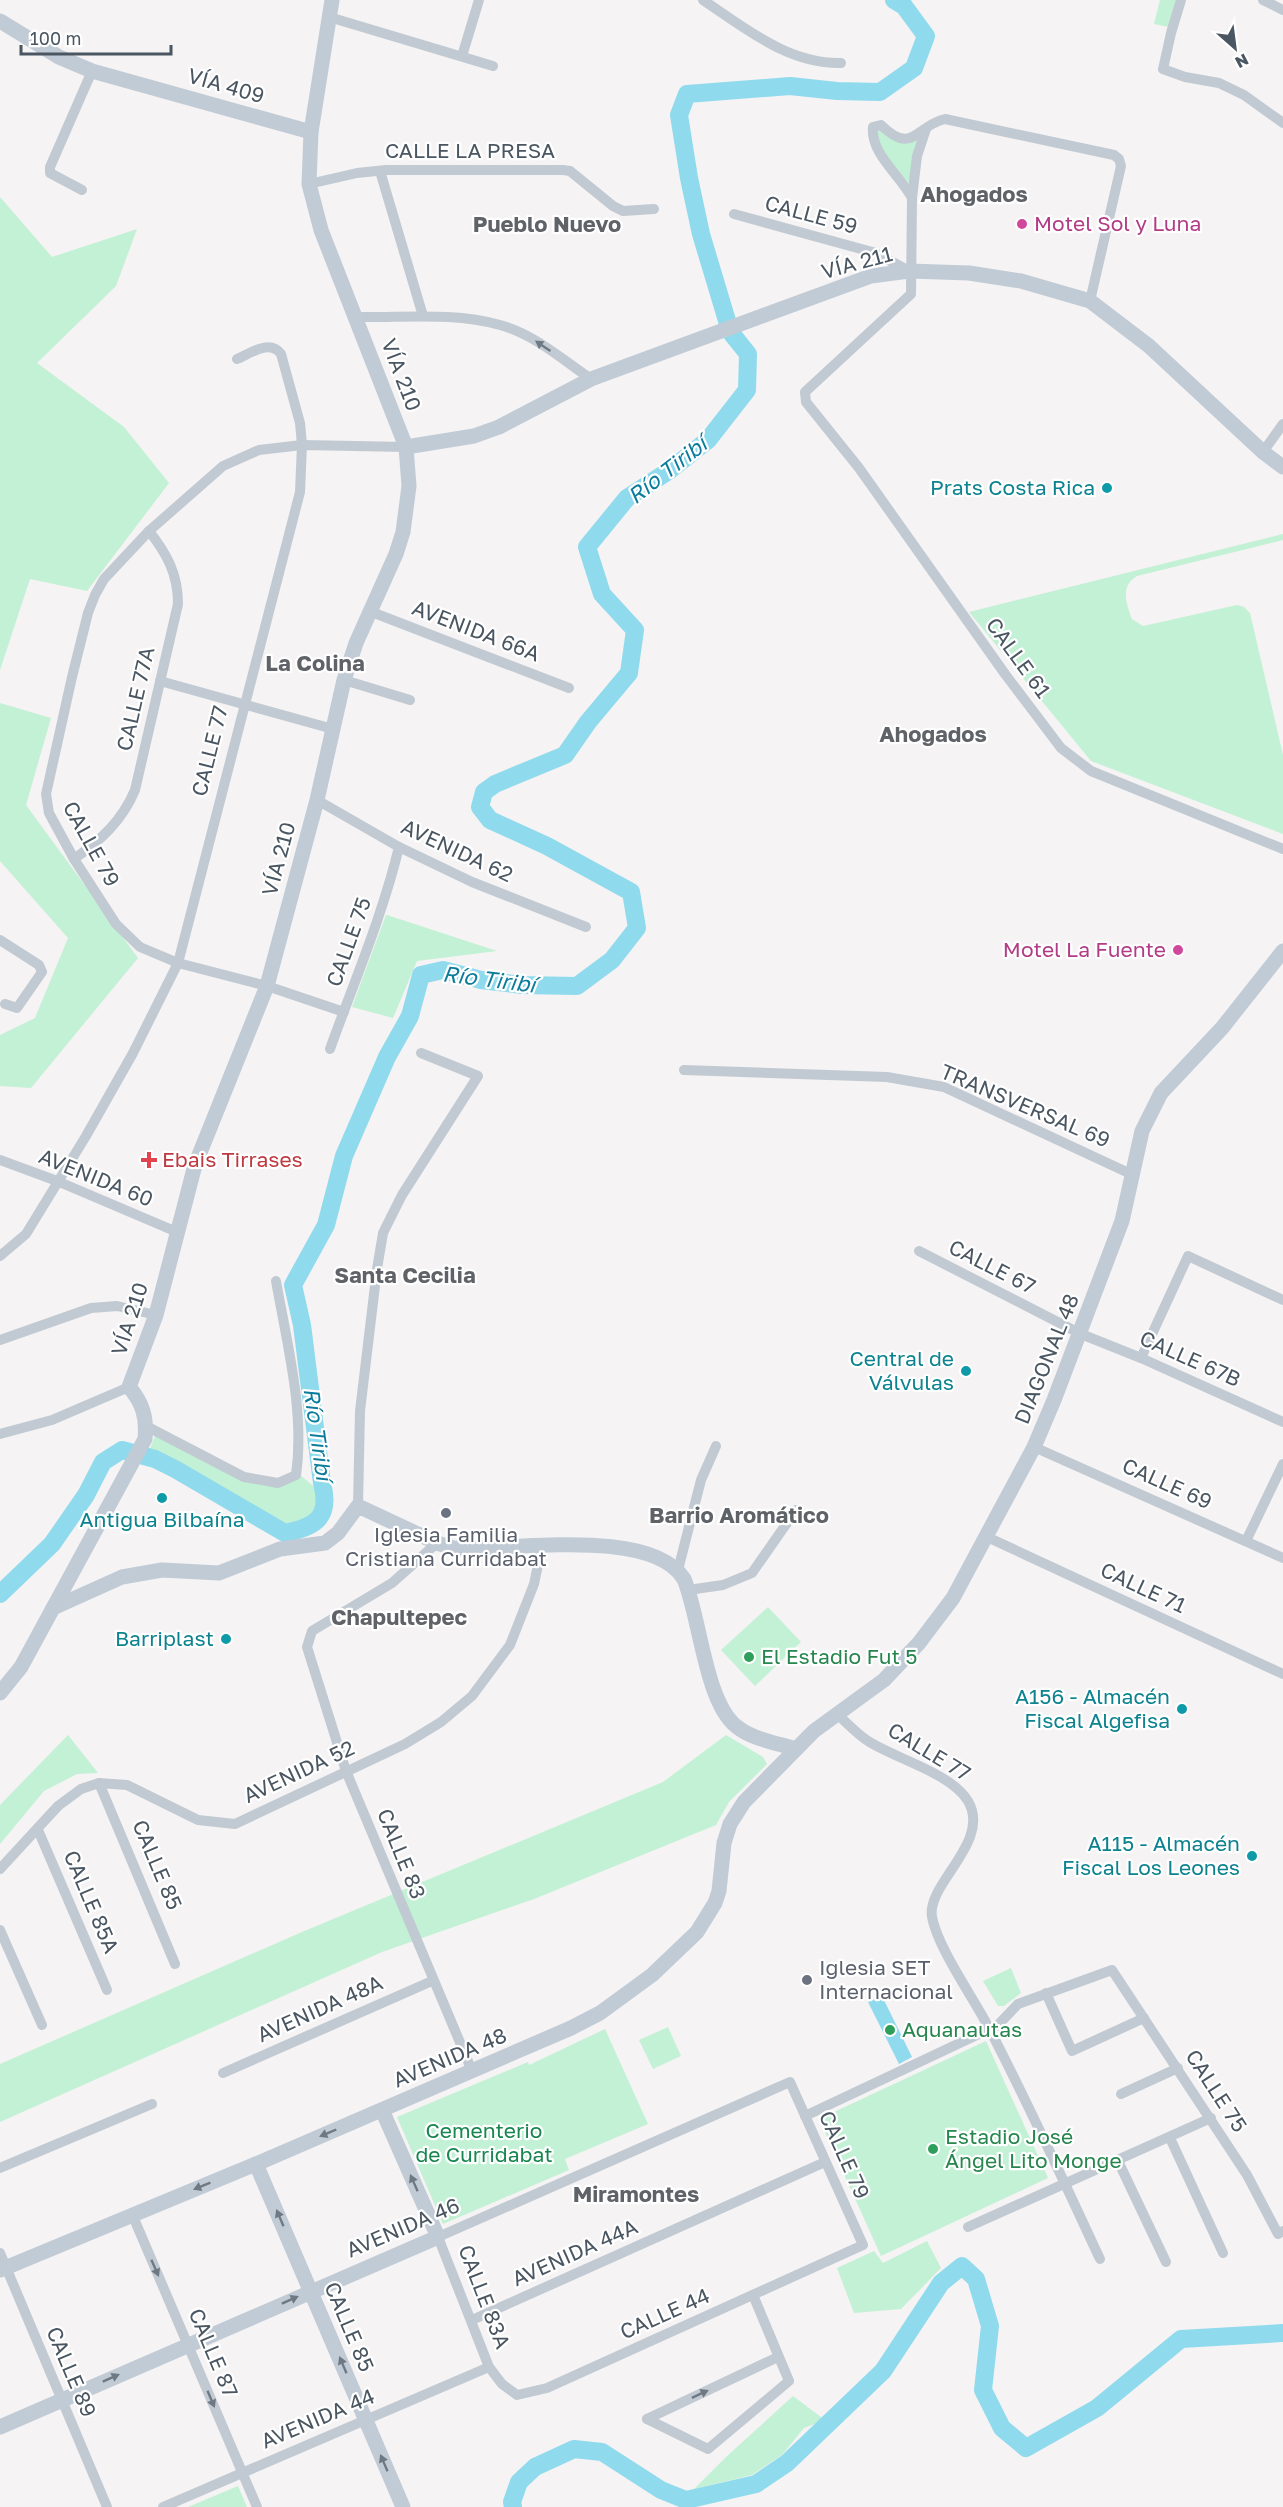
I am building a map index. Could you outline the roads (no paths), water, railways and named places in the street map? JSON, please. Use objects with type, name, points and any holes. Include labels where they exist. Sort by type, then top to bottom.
[{"type":"street","name":"VÍA 210","points":[[146,1432],[144,1410],[138,1397],[129,1387],[156,1315],[195,1165],[267,986],[317,800],[344,680],[369,611],[396,554],[403,532],[409,486],[406,447],[321,230],[309,184],[311,132],[332,0]]},
{"type":"street","points":[[462,56],[479,0]]},
{"type":"street","points":[[703,0],[775,46],[820,64],[841,63]]},
{"type":"street","points":[[1181,0],[1170,33],[1163,69],[1185,77],[1218,83],[1244,96],[1283,123]]},
{"type":"street","points":[[1263,0],[1283,10]]},
{"type":"street","points":[[329,17],[493,66]]},
{"type":"street","name":"VÍA 409","points":[[0,21],[59,57],[92,71],[311,132]]},
{"type":"street","points":[[82,189],[54,176],[50,173],[50,167],[92,71]]},
{"type":"street","points":[[912,198],[904,183],[875,146],[872,137],[873,127],[881,124],[893,136],[904,140],[937,121],[945,119],[1114,155],[1119,159],[1121,166],[1090,301]]},
{"type":"street","points":[[909,271],[912,198],[918,156],[926,129]]},
{"type":"street","name":"CALLE LA PRESA","points":[[309,184],[357,173],[380,171],[563,170],[570,171],[613,207],[623,211],[654,209]]},
{"type":"street","points":[[380,171],[423,316]]},
{"type":"street","name":"CALLE 59","points":[[734,214],[876,253],[909,271]]},
{"type":"street","name":"VÍA 211","points":[[406,447],[474,436],[499,427],[591,379],[871,276],[909,271],[969,273],[1021,281],[1090,301],[1149,346],[1263,452],[1283,467]]},
{"type":"street","name":"CALLE 61","points":[[909,271],[912,290],[910,295],[805,392],[806,402],[859,468],[998,665],[1061,748],[1091,771],[1283,849]]},
{"type":"street","points":[[356,317],[423,316],[469,319],[501,326],[536,341],[591,379]]},
{"type":"street","name":"CALLE 77","points":[[0,1256],[26,1234],[86,1136],[127,1063],[178,963],[300,492],[302,445],[294,399],[284,361],[277,349],[266,347],[237,359]]},
{"type":"street","points":[[1263,452],[1283,424]]},
{"type":"street","name":"CALLE 79","points":[[267,986],[178,963],[140,947],[116,924],[53,822],[46,803],[52,759],[88,613],[104,579],[149,531],[223,466],[259,450],[302,445],[406,447]]},
{"type":"street","name":"CALLE 77A","points":[[74,859],[108,832],[129,804],[135,790],[178,603],[178,588],[170,561],[149,531]]},
{"type":"street","name":"AVENIDA 66A","points":[[369,611],[569,688]]},
{"type":"street","points":[[344,680],[410,700]]},
{"type":"street","points":[[160,681],[333,729]]},
{"type":"street","name":"AVENIDA 62","points":[[317,800],[399,847],[472,882],[586,927]]},
{"type":"street","name":"CALLE 75","points":[[330,1049],[371,943],[389,888],[399,847]]},
{"type":"street","points":[[0,940],[39,965],[42,972],[17,1008],[5,1004]]},
{"type":"street","name":"DIAGONAL 48","points":[[796,1749],[814,1731],[884,1680],[919,1643],[953,1598],[1034,1448],[1081,1334],[1122,1221],[1142,1131],[1161,1093],[1222,1028],[1283,951]]},
{"type":"street","points":[[267,986],[344,1012]]},
{"type":"street","points":[[54,1608],[122,1577],[162,1570],[219,1573],[280,1549],[325,1543],[338,1533],[358,1506],[360,1412],[383,1233],[402,1195],[477,1076],[421,1053]]},
{"type":"street","name":"TRANSVERSAL 69","points":[[684,1070],[887,1077],[944,1087],[1133,1175]]},
{"type":"street","name":"AVENIDA 60","points":[[0,1160],[57,1181],[177,1232]]},
{"type":"street","name":"CALLE 67","points":[[919,1251],[1081,1334]]},
{"type":"street","points":[[1141,1358],[1188,1257],[1283,1300]]},
{"type":"street","points":[[0,1693],[21,1667],[126,1477],[146,1432],[244,1477],[278,1483],[296,1475],[299,1456],[294,1391],[276,1281]]},
{"type":"street","points":[[0,1340],[91,1308],[117,1306],[156,1315]]},
{"type":"street","name":"CALLE 67B","points":[[1081,1334],[1141,1358],[1283,1422]]},
{"type":"street","points":[[0,1434],[52,1420],[129,1387]]},
{"type":"street","points":[[678,1570],[701,1480],[716,1446]]},
{"type":"street","name":"CALLE 69","points":[[1034,1448],[1283,1557]]},
{"type":"street","points":[[1246,1541],[1283,1464]]},
{"type":"street","points":[[358,1506],[437,1543],[453,1548],[591,1544],[638,1550],[665,1560],[678,1570],[688,1590],[721,1707],[736,1726],[745,1732],[796,1749]]},
{"type":"street","points":[[688,1590],[723,1585],[752,1573],[796,1510]]},
{"type":"street","name":"CALLE 71","points":[[987,1537],[1283,1674]]},
{"type":"street","name":"CALLE 83","points":[[437,1543],[392,1583],[312,1631],[307,1647],[346,1771],[471,2071]]},
{"type":"street","name":"AVENIDA 52","points":[[0,1869],[58,1806],[81,1789],[99,1783],[128,1785],[198,1820],[235,1824],[405,1744],[441,1722],[472,1696],[510,1645],[534,1584],[542,1546]]},
{"type":"street","name":"CALLE 77","points":[[837,1714],[868,1741],[960,1790],[970,1804],[972,1821],[969,1838],[961,1857],[935,1898],[931,1916],[941,1942],[990,2029],[1100,2259]]},
{"type":"street","points":[[769,1740],[814,1731]]},
{"type":"street","points":[[769,1740],[776,1768]]},
{"type":"street","name":"AVENIDA 48","points":[[3,2269],[537,2044],[600,2013],[651,1975],[696,1932],[709,1913],[719,1891],[720,1865],[730,1824],[744,1802],[796,1749]]},
{"type":"street","name":"CALLE 85","points":[[99,1783],[175,1964]]},
{"type":"street","name":"CALLE 85A","points":[[38,1830],[107,1990]]},
{"type":"street","points":[[0,1930],[42,2025]]},
{"type":"street","name":"CALLE 75","points":[[1046,1994],[1112,1970],[1211,2118],[1264,2204],[1278,2234],[1283,2231]]},
{"type":"street","name":"AVENIDA 48A","points":[[223,2073],[432,1981]]},
{"type":"street","points":[[805,2116],[990,2029],[1006,2019],[1018,2004],[1046,1994],[1072,2051],[1144,2018]]},
{"type":"street","points":[[1121,2094],[1178,2068]]},
{"type":"street","name":"CALLE 79","points":[[789,2082],[863,2245]]},
{"type":"street","name":"AVENIDA 46","points":[[0,2427],[789,2082]]},
{"type":"street","points":[[0,2168],[153,2104]]},
{"type":"street","name":"CALLE 83A","points":[[382,2110],[438,2237],[489,2367]]},
{"type":"street","points":[[968,2227],[1211,2118]]},
{"type":"street","points":[[1170,2138],[1223,2253]]},
{"type":"street","points":[[1118,2161],[1166,2262]]},
{"type":"street","name":"AVENIDA 44A","points":[[472,2320],[825,2162]]},
{"type":"street","name":"CALLE 85","points":[[256,2164],[403,2507]]},
{"type":"street","name":"CALLE 87","points":[[132,2214],[256,2507]]},
{"type":"street","name":"CALLE 44","points":[[489,2367],[502,2384],[518,2395],[533,2392],[585,2372],[863,2245]]},
{"type":"street","name":"CALLE 89","points":[[0,2253],[3,2269],[107,2507]]},
{"type":"street","points":[[753,2295],[789,2381],[708,2449],[647,2419],[778,2357]]},
{"type":"street","name":"AVENIDA 44","points":[[163,2507],[489,2367]]},
{"type":"water","name":"Aquanautas","points":[[882,1996],[912,2057],[899,2064],[868,2002]]},
{"type":"waterway","name":"Río Tiribí","points":[[728,324],[701,234],[689,178],[679,115],[687,94],[790,86],[837,91],[880,92],[914,68],[926,36],[904,6],[894,0]]},
{"type":"waterway","name":"Río Tiribí","points":[[0,1594],[52,1544],[86,1495],[103,1462],[122,1450],[155,1459],[175,1469],[285,1533],[313,1524],[322,1512],[324,1495],[302,1325],[293,1285],[326,1225],[344,1156],[387,1057],[410,1016],[421,975],[443,970],[481,980],[522,985],[577,986],[612,960],[637,928],[631,892],[547,846],[490,820],[480,807],[484,792],[495,784],[565,755],[588,722],[629,673],[635,630],[602,594],[587,547],[627,498],[670,470],[708,440],[747,390],[748,354],[732,334]]},
{"type":"waterway","points":[[513,2507],[512,2502],[519,2482],[535,2467],[574,2449],[602,2452],[661,2490],[686,2500],[756,2484],[787,2463],[883,2371],[941,2283],[962,2266],[976,2279],[990,2326],[983,2390],[1002,2428],[1026,2448],[1097,2408],[1181,2339],[1283,2333]]},
{"type":"place","name":"Motel Sol y Luna","points":[[1022,224]]},
{"type":"place","name":"Prats Costa Rica","points":[[1107,488]]},
{"type":"place","name":"Motel La Fuente","points":[[1178,950]]},
{"type":"place","name":"Ebais Tirrases","points":[[149,1160]]},
{"type":"place","name":"Central de Válvulas","points":[[966,1371]]},
{"type":"place","name":"Antigua Bilbaína","points":[[162,1498]]},
{"type":"place","name":"Iglesia Familia Cristiana Curridabat","points":[[446,1513]]},
{"type":"place","name":"Barriplast","points":[[226,1639]]},
{"type":"place","name":"El Estadio Fut 5","points":[[749,1657]]},
{"type":"place","name":"A156 - Almacén Fiscal Algefisa","points":[[1182,1709]]},
{"type":"place","name":"A115 - Almacén Fiscal Los Leones","points":[[1252,1856]]},
{"type":"place","name":"Iglesia SET Internacional","points":[[807,1980]]},
{"type":"place","name":"Aquanautas","points":[[890,2030]]},
{"type":"place","name":"Estadio José Ángel Lito Monge","points":[[933,2149]]},
{"type":"district","name":"Ahogados","points":[[974,194]]},
{"type":"district","name":"Pueblo Nuevo","points":[[547,224]]},
{"type":"district","name":"La Colina","points":[[315,663]]},
{"type":"district","name":"Ahogados","points":[[933,734]]},
{"type":"district","name":"Santa Cecilia","points":[[405,1275]]},
{"type":"district","name":"Barrio Aromático","points":[[739,1515]]},
{"type":"district","name":"Chapultepec","points":[[399,1617]]},
{"type":"district","name":"Miramontes","points":[[636,2194]]},
{"type":"park label","name":"Cementerio de Curridabat","points":[[484,2143]]}]
